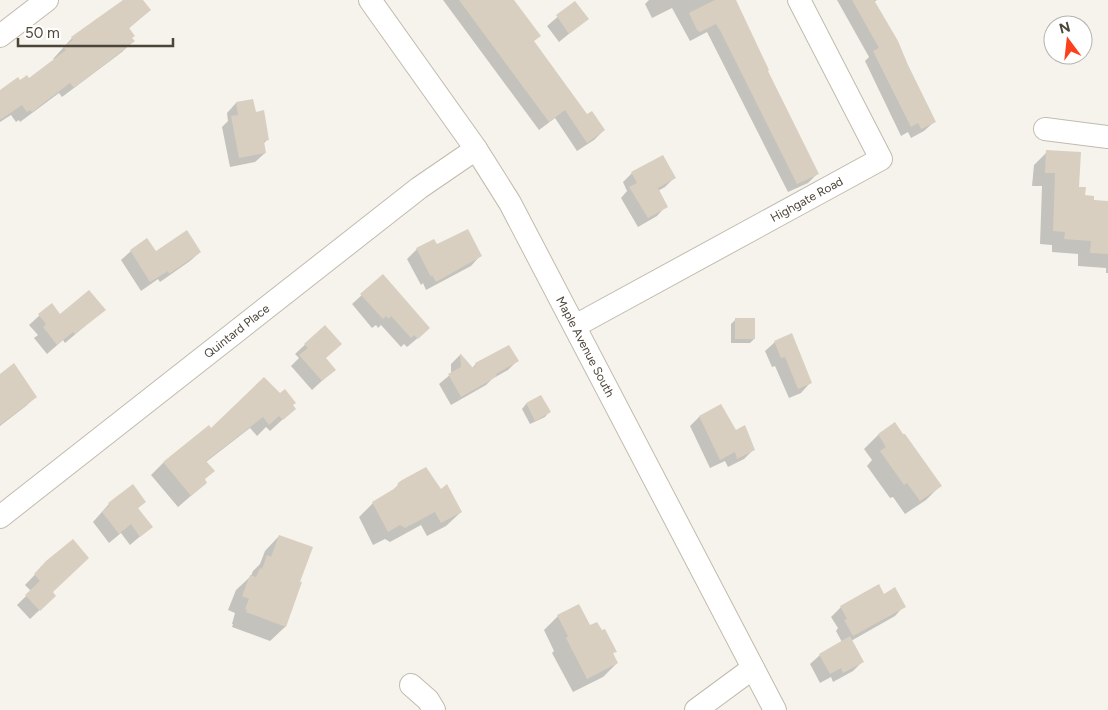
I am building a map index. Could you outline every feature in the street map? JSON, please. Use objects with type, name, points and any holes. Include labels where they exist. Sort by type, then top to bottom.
[{"type":"street","points":[[0,36],[46,0]]},
{"type":"street","name":"Maple Avenue South","points":[[370,0],[476,149],[510,203],[775,710]]},
{"type":"street","name":"Highgate Road","points":[[575,326],[882,160],[799,0]]},
{"type":"street","points":[[1046,129],[1108,137]]},
{"type":"street","name":"Quintard Place","points":[[0,517],[412,194],[476,149]]},
{"type":"street","points":[[696,710],[754,668]]},
{"type":"street","points":[[411,685],[428,700],[434,710]]},
{"type":"building","points":[[123,0],[143,0],[151,10],[129,28],[135,36],[132,38],[135,41],[74,88],[70,83],[32,112],[30,110],[27,112],[22,105],[0,120],[0,90],[18,77],[20,80],[27,75],[29,78],[66,50],[63,47],[73,40],[71,37]]},
{"type":"building","points":[[459,0],[514,0],[541,36],[534,41],[587,114],[592,111],[605,130],[587,143],[565,110],[549,122]]},
{"type":"building","points":[[715,0],[736,0],[768,71],[819,174],[797,184],[716,24],[700,32],[697,30],[689,13]]},
{"type":"building","points":[[852,0],[874,0],[898,41],[936,122],[921,129],[918,123],[911,127],[873,51],[879,48]]},
{"type":"building","points":[[575,1],[589,19],[569,34],[556,15]]},
{"type":"building","points":[[253,99],[256,112],[264,110],[269,140],[264,141],[266,153],[239,158],[231,116],[238,115],[236,102]]},
{"type":"building","points":[[1046,150],[1081,152],[1079,187],[1086,187],[1085,195],[1094,196],[1094,200],[1108,201],[1108,254],[1090,253],[1091,241],[1064,239],[1065,232],[1053,231],[1055,173],[1045,173]]},
{"type":"building","points":[[663,155],[676,178],[658,188],[668,207],[648,218],[629,187],[637,183],[631,172]]},
{"type":"building","points":[[468,229],[482,256],[436,282],[432,275],[431,277],[416,248],[434,239],[437,244]]},
{"type":"building","points":[[187,230],[201,252],[169,274],[168,271],[150,282],[130,250],[147,238],[156,251]]},
{"type":"building","points":[[383,274],[430,328],[418,339],[414,335],[411,338],[391,316],[389,319],[386,316],[383,319],[360,294]]},
{"type":"building","points":[[89,290],[106,310],[75,334],[73,332],[57,345],[43,327],[46,324],[38,314],[52,303],[60,314]]},
{"type":"building","points":[[735,318],[755,318],[755,339],[735,339]]},
{"type":"building","points":[[325,325],[342,344],[326,358],[336,370],[322,381],[299,355],[308,348],[304,344]]},
{"type":"building","points":[[792,333],[812,383],[798,389],[785,357],[781,358],[774,341]]},
{"type":"building","points":[[509,345],[519,361],[461,397],[448,374],[461,367],[460,353],[473,368],[476,366],[475,363]]},
{"type":"building","points":[[14,363],[37,397],[0,425],[0,374]]},
{"type":"building","points":[[264,377],[280,393],[285,389],[296,403],[293,405],[296,409],[283,420],[279,416],[269,425],[263,417],[206,461],[215,471],[205,479],[207,483],[191,496],[163,462],[209,425],[211,428]]},
{"type":"building","points":[[541,395],[551,412],[535,421],[526,403]]},
{"type":"building","points":[[721,404],[736,430],[745,425],[755,450],[737,459],[735,452],[720,460],[699,416]]},
{"type":"building","points":[[895,422],[942,486],[920,501],[907,483],[904,485],[880,451],[886,447],[878,434]]},
{"type":"building","points":[[426,467],[441,489],[447,484],[462,512],[441,523],[435,512],[405,528],[400,525],[388,532],[372,502],[397,487],[398,483],[402,480]]},
{"type":"building","points":[[133,484],[146,502],[138,508],[153,527],[140,537],[131,524],[119,534],[102,512],[110,505],[108,503]]},
{"type":"building","points":[[279,535],[313,547],[286,627],[246,612],[247,610],[245,609],[249,599],[242,596],[250,575],[256,577],[260,568],[262,569],[267,555],[271,557]]},
{"type":"building","points":[[73,539],[89,558],[53,592],[56,596],[40,611],[25,595],[40,581],[34,574],[46,561]]},
{"type":"building","points":[[879,584],[884,594],[895,587],[906,607],[853,636],[844,620],[847,619],[840,606]]},
{"type":"building","points":[[579,604],[590,625],[597,622],[602,630],[605,629],[617,652],[613,653],[618,663],[587,679],[566,638],[568,636],[557,615]]},
{"type":"building","points":[[850,636],[864,662],[843,673],[841,668],[830,674],[819,654]]}]
